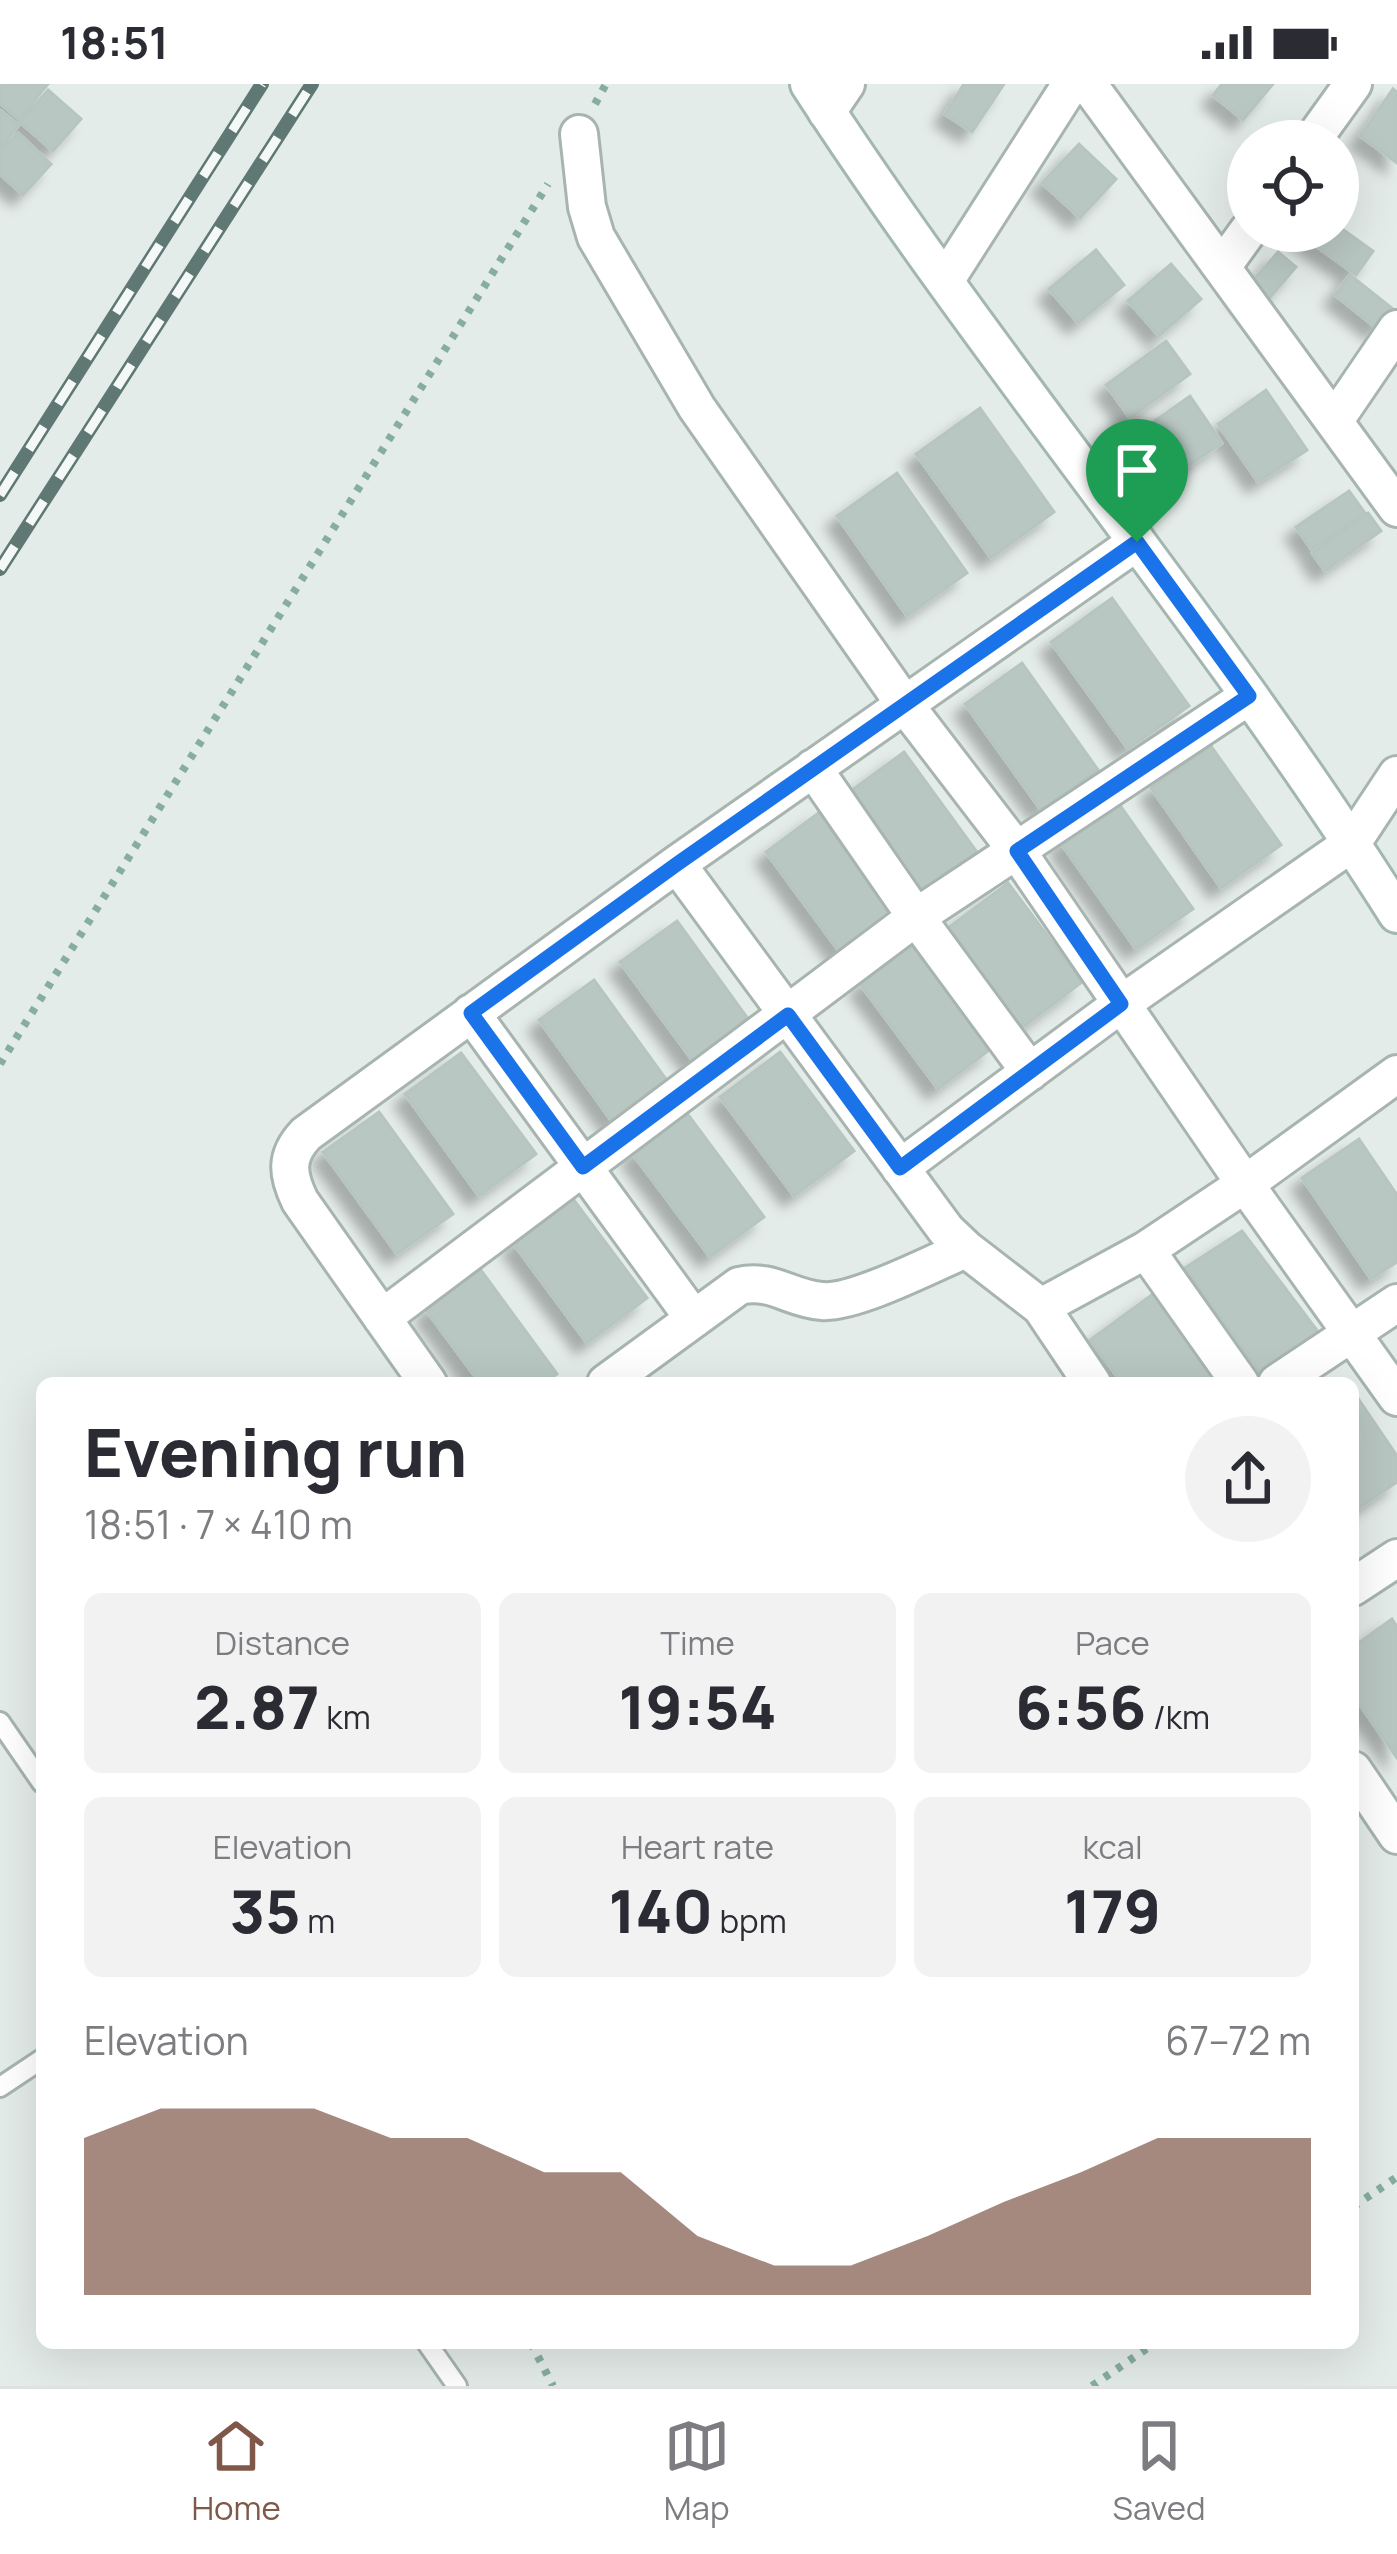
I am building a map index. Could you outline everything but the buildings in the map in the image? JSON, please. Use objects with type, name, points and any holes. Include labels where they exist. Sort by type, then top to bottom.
[{"type":"street","points":[[945,280],[1072,84]]},
{"type":"street","points":[[1088,84],[1397,508]]},
{"type":"street","points":[[1327,120],[1353,84]]},
{"type":"street","points":[[827,93],[945,280],[1249,696],[1397,914]]},
{"type":"street","points":[[579,134],[587,207],[596,237],[697,408],[905,705],[1017,851],[1397,1397]]},
{"type":"street","points":[[1222,267],[1233,252]]},
{"type":"street","points":[[1335,420],[1397,329]]},
{"type":"street","points":[[424,1377],[300,1201],[289,1179],[295,1146],[677,864],[1137,542]]},
{"type":"street","points":[[382,1318],[916,917],[1249,696]]},
{"type":"street","points":[[813,768],[1030,1072]]},
{"type":"street","points":[[900,1168],[1121,1004],[1352,843],[1397,775]]},
{"type":"street","points":[[677,864],[946,1230],[1041,1307],[1088,1377]]},
{"type":"street","points":[[471,1013],[694,1318]]},
{"type":"street","points":[[1041,1307],[1146,1250],[1397,1074]]},
{"type":"street","points":[[614,1377],[739,1286],[755,1282],[801,1298],[840,1301],[966,1250]]},
{"type":"street","points":[[1146,1250],[1236,1377]]},
{"type":"street","points":[[1286,1377],[1397,1303]]},
{"type":"street","points":[[1359,1777],[1393,1818]]},
{"type":"lane","points":[[0,1722],[36,1774]]},
{"type":"lane","points":[[0,2087],[36,2063]]},
{"type":"lane","points":[[431,2349],[457,2386]]},
{"type":"path","points":[[0,1064],[606,84]]},
{"type":"path","points":[[1359,2203],[1397,2177]]},
{"type":"path","points":[[535,2349],[553,2386]]},
{"type":"path","points":[[1092,2386],[1146,2349]]},
{"type":"railway","points":[[0,495],[262,84]]},
{"type":"railway","points":[[0,569],[312,84]]},
{"type":"route","points":[[1137,542],[1249,696],[1017,851],[1121,1004],[900,1168],[788,1015],[583,1167],[471,1013],[1137,542]]}]
